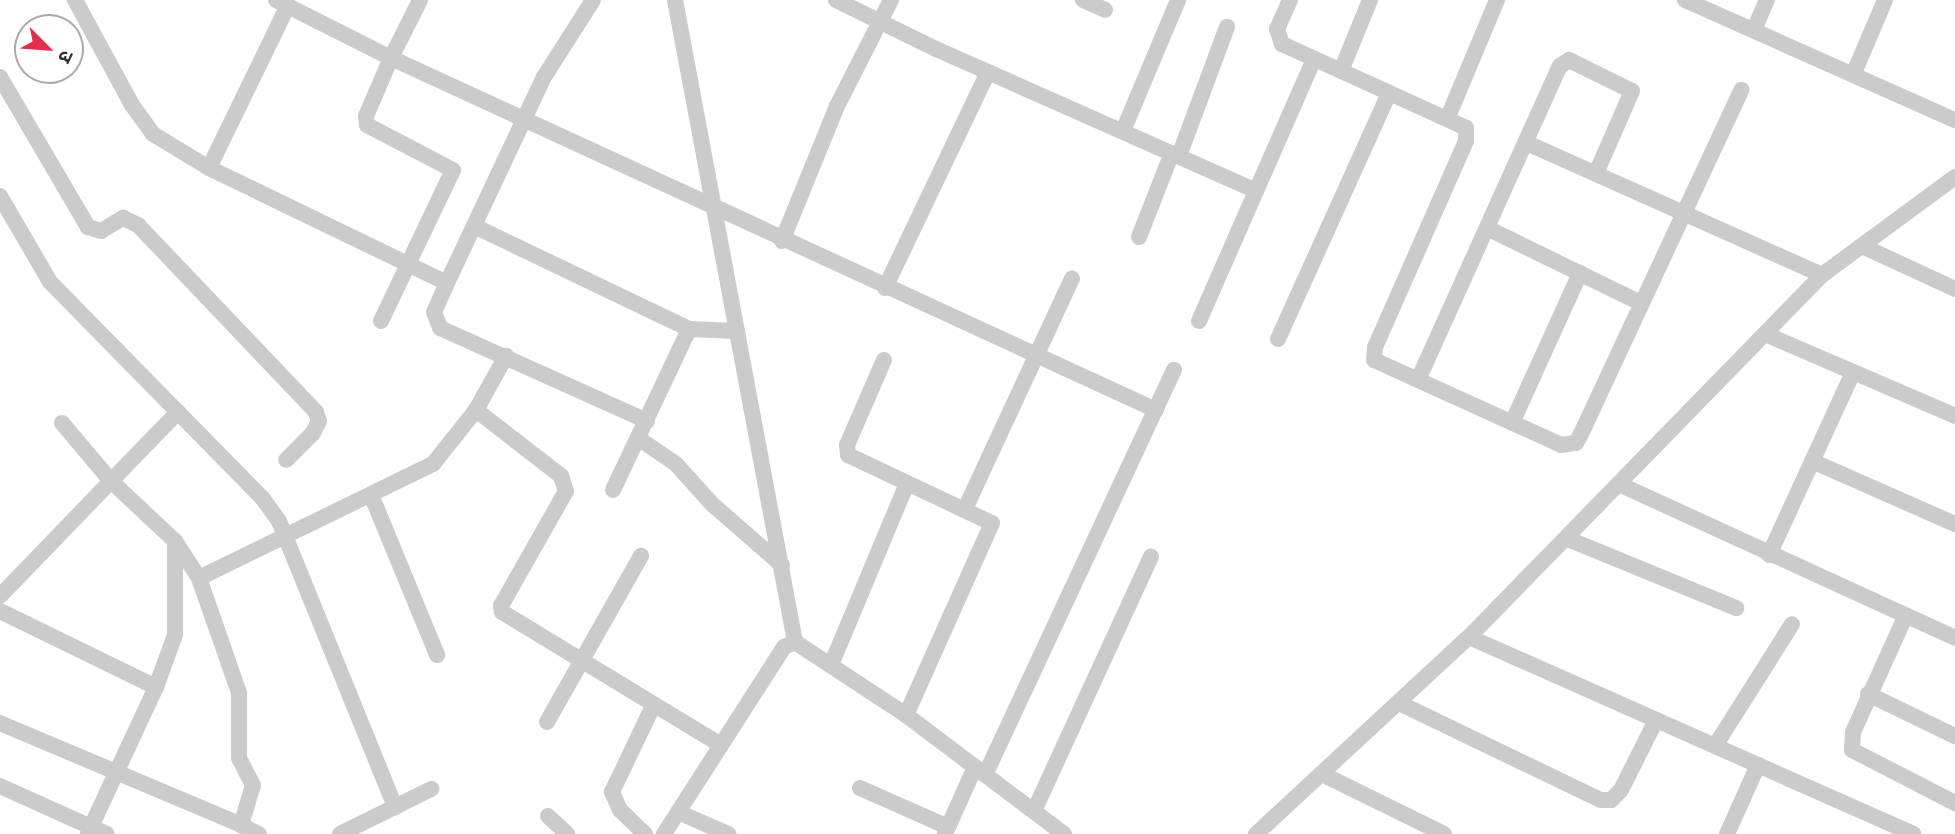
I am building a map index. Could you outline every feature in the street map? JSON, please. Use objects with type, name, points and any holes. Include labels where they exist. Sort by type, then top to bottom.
[{"type":"street","points":[[75,0],[132,105],[153,134],[209,168],[447,283]]},
{"type":"street","points":[[381,321],[453,170],[367,125],[366,116],[420,0]]},
{"type":"street","points":[[593,0],[564,41],[523,121],[434,312],[435,324],[647,421]]},
{"type":"street","points":[[675,0],[795,642],[906,715],[1064,834]]},
{"type":"street","points":[[836,0],[880,23],[1256,191]]},
{"type":"street","points":[[782,241],[832,117],[891,0]]},
{"type":"street","points":[[1083,0],[1105,10]]},
{"type":"street","points":[[1123,131],[1178,0]]},
{"type":"street","points":[[1290,0],[1278,29],[1278,41],[1389,93],[1448,117],[1466,128],[1466,141],[1373,355],[1378,364],[1561,445],[1576,443],[1741,90]]},
{"type":"street","points":[[1341,71],[1370,0]]},
{"type":"street","points":[[1448,117],[1497,0]]},
{"type":"street","points":[[1685,0],[1953,113]]},
{"type":"street","points":[[1754,30],[1767,0]]},
{"type":"street","points":[[1854,73],[1885,0]]},
{"type":"street","points":[[209,168],[282,3],[523,121],[1156,410]]},
{"type":"street","points":[[1139,237],[1227,27]]},
{"type":"street","points":[[1199,321],[1314,59]]},
{"type":"street","points":[[1418,380],[1560,66],[1573,60],[1632,91],[1597,172]]},
{"type":"street","points":[[885,288],[988,72]]},
{"type":"street","points":[[0,77],[88,227],[101,231],[123,218],[138,225],[316,412],[318,422],[313,433],[286,460]]},
{"type":"street","points":[[1278,339],[1389,93]]},
{"type":"street","points":[[1527,143],[1597,172],[1822,275]]},
{"type":"street","points":[[1256,834],[1469,637],[1621,485],[1822,275],[1955,177]]},
{"type":"street","points":[[0,197],[50,282],[263,499],[287,538],[302,586],[395,807]]},
{"type":"street","points":[[474,226],[689,329],[737,331]]},
{"type":"street","points":[[1488,228],[1641,303]]},
{"type":"street","points":[[1862,246],[1955,289]]},
{"type":"street","points":[[1513,423],[1580,273]]},
{"type":"street","points":[[965,509],[1072,279]]},
{"type":"street","points":[[613,490],[689,329]]},
{"type":"street","points":[[1765,334],[1955,416]]},
{"type":"street","points":[[199,578],[372,497],[433,464],[476,410],[506,356]]},
{"type":"street","points":[[884,360],[845,451],[853,460],[990,520],[992,528],[906,715]]},
{"type":"street","points":[[860,788],[947,831],[981,770],[1174,370]]},
{"type":"street","points":[[1769,555],[1853,372]]},
{"type":"street","points":[[476,410],[565,483],[564,499],[500,609],[579,663],[719,744]]},
{"type":"street","points":[[0,596],[178,412]]},
{"type":"street","points":[[62,424],[111,481],[175,541],[199,578],[239,694],[239,758],[253,785],[241,825]]},
{"type":"street","points":[[638,438],[676,464],[712,504],[782,565]]},
{"type":"street","points":[[1812,461],[1955,524]]},
{"type":"street","points":[[831,664],[907,484]]},
{"type":"street","points":[[1621,485],[1955,638]]},
{"type":"street","points":[[372,497],[437,655]]},
{"type":"street","points":[[1568,539],[1736,608]]},
{"type":"street","points":[[90,830],[156,687],[175,635],[175,541]]},
{"type":"street","points":[[547,722],[641,556]]},
{"type":"street","points":[[1034,811],[1151,557]]},
{"type":"street","points":[[0,611],[156,687]]},
{"type":"street","points":[[1905,617],[1868,694],[1853,732],[1852,750],[1955,803]]},
{"type":"street","points":[[1715,746],[1792,624]]},
{"type":"street","points":[[1469,637],[1911,834]]},
{"type":"street","points":[[664,834],[719,744],[784,647],[795,642]]},
{"type":"street","points":[[1868,694],[1955,736]]},
{"type":"street","points":[[1399,703],[1601,800],[1611,800],[1621,790],[1656,720]]},
{"type":"street","points":[[645,834],[620,810],[612,792],[653,706]]},
{"type":"street","points":[[0,723],[118,770],[259,834]]},
{"type":"street","points":[[1727,834],[1758,765]]},
{"type":"street","points":[[1322,774],[1444,834]]},
{"type":"street","points":[[0,786],[90,830],[107,834]]},
{"type":"street","points":[[340,834],[431,789]]},
{"type":"street","points":[[678,812],[728,834]]},
{"type":"street","points":[[548,816],[567,834]]}]
